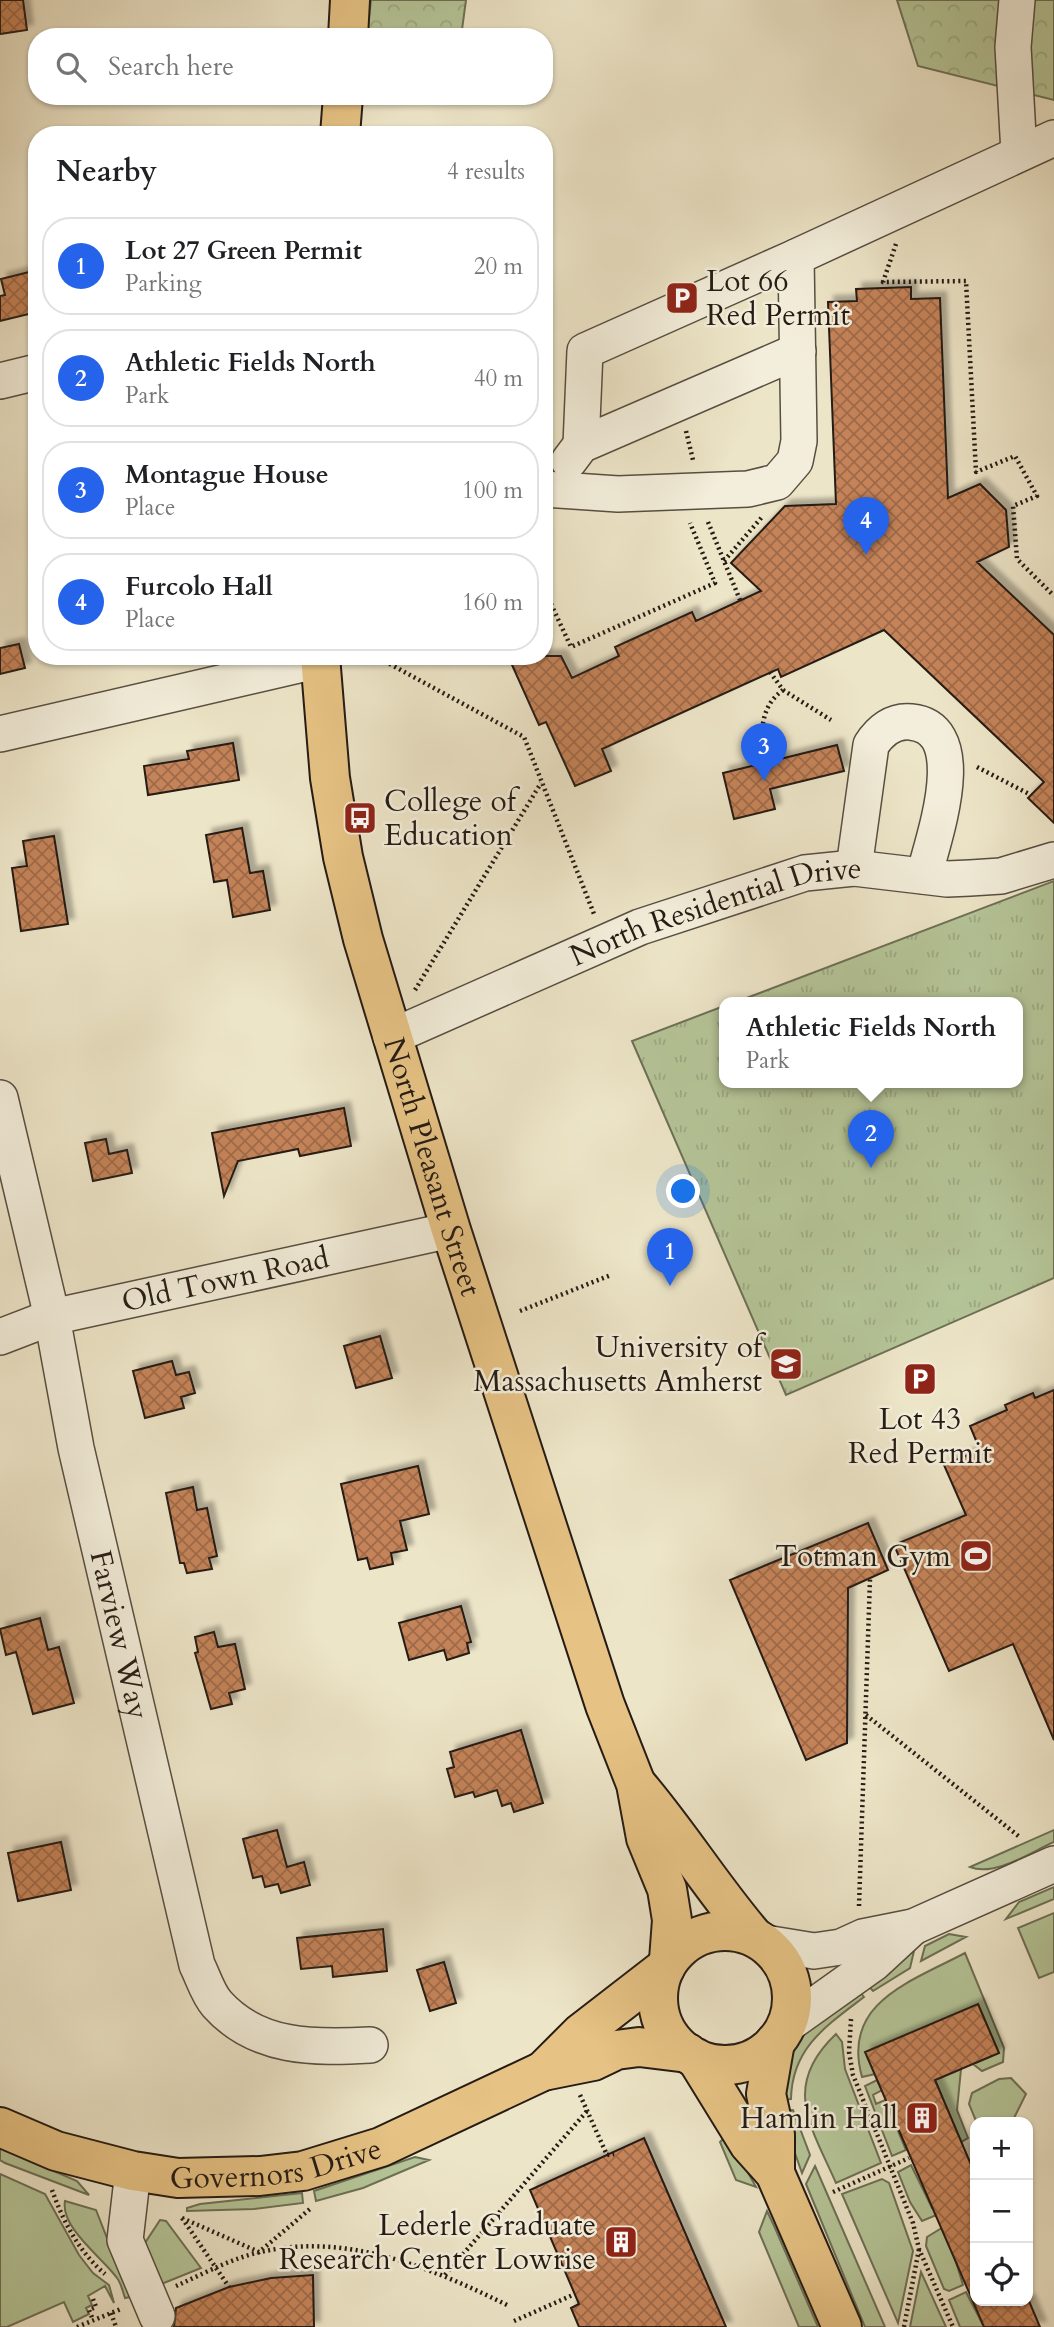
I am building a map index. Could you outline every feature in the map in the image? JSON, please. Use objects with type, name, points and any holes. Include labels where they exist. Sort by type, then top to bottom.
[{"type":"main road","points":[[348,28],[350,0]]},
{"type":"main road","points":[[341,126],[342,105]]},
{"type":"main road","name":"North Pleasant Street","points":[[320,665],[326,746],[343,857],[391,1037],[605,1705],[636,1784],[646,1838],[667,1889],[672,1920],[667,1964]]},
{"type":"main road","name":"North Pleasant Street","points":[[636,1784],[674,1828],[726,1905],[759,1940]]},
{"type":"main road","points":[[775,2173],[775,2135],[766,2094],[792,2002],[790,1979],[780,1959],[759,1940],[719,1931],[703,1935],[687,1942],[667,1964],[658,1999],[662,2020],[672,2039],[692,2056],[749,2144],[775,2173],[842,2327]]},
{"type":"main road","name":"Governors Drive","points":[[543,2071],[581,2033],[667,1964]]},
{"type":"main road","points":[[692,2056],[713,2064],[731,2065],[749,2061],[781,2034]]},
{"type":"main road","name":"Governors Drive","points":[[0,2127],[56,2151],[133,2171],[178,2178],[219,2178],[303,2171],[381,2147],[543,2071],[593,2061],[616,2050],[639,2047],[692,2056]]},
{"type":"street","points":[[1017,0],[1013,47],[1019,153]]},
{"type":"street","points":[[581,445],[585,351],[1054,138]]},
{"type":"street","points":[[553,489],[618,494],[748,489],[778,482],[795,461],[799,441],[796,257]]},
{"type":"street","points":[[553,481],[581,445],[797,351]]},
{"type":"street","points":[[0,381],[28,374]]},
{"type":"street","points":[[0,734],[291,665]]},
{"type":"street","points":[[854,868],[871,745],[880,733],[891,725],[913,722],[934,732],[943,745],[946,763],[946,784],[924,876]]},
{"type":"street","name":"North Residential Drive","points":[[391,1037],[640,927],[805,873],[854,868],[947,879],[1001,876],[1054,860]]},
{"type":"street","name":"Farview Way","points":[[0,1098],[52,1317],[76,1448],[197,1965],[216,2003],[247,2029],[281,2042],[316,2048],[370,2045]]},
{"type":"street","name":"Old Town Road","points":[[0,1337],[52,1317],[451,1230]]},
{"type":"street","points":[[759,1940],[814,1951],[841,1947],[863,1937],[913,1927],[1054,1864]]},
{"type":"street","points":[[781,2034],[874,1963],[913,1927]]},
{"type":"street","points":[[133,2171],[125,2240],[163,2303]]},
{"type":"path","points":[[910,204],[883,282],[966,281],[976,472],[1014,456],[1037,496],[1013,506],[1017,559],[1054,596]]},
{"type":"path","points":[[679,402],[693,463]]},
{"type":"path","points":[[724,561],[762,519],[760,509]]},
{"type":"path","points":[[704,512],[740,600]]},
{"type":"path","points":[[553,608],[571,647],[715,583],[694,531]]},
{"type":"path","points":[[392,665],[524,737],[595,917]]},
{"type":"path","points":[[771,672],[783,690],[831,720]]},
{"type":"path","points":[[765,762],[761,740],[762,721],[776,695],[783,690]]},
{"type":"path","points":[[967,761],[1031,795]]},
{"type":"path","points":[[415,990],[541,782]]},
{"type":"path","points":[[520,1311],[611,1275]]},
{"type":"path","points":[[859,1907],[870,1578]]},
{"type":"path","points":[[865,1714],[1021,1838]]},
{"type":"path","points":[[851,2016],[849,2052],[853,2075],[919,2249],[953,2327]]},
{"type":"path","points":[[580,2094],[607,2155],[614,2154]]},
{"type":"path","points":[[445,2275],[587,2111]]},
{"type":"path","points":[[833,2192],[909,2158]]},
{"type":"path","points":[[52,2190],[62,2220],[92,2263],[112,2280]]},
{"type":"path","points":[[259,2252],[310,2209]]},
{"type":"path","points":[[229,2287],[182,2218],[259,2252]]},
{"type":"path","points":[[163,2303],[215,2269],[259,2252],[297,2247],[337,2248],[381,2256],[445,2275],[507,2305]]},
{"type":"path","points":[[904,2327],[919,2249]]},
{"type":"path","points":[[514,2321],[575,2294]]},
{"type":"path","points":[[93,2299],[96,2307],[89,2310],[93,2320]]},
{"type":"path","points":[[120,2299],[123,2308]]},
{"type":"path","points":[[77,2327],[111,2313],[116,2327]]},
{"type":"green space","points":[[371,0],[466,0],[462,28],[368,28]]},
{"type":"green space","points":[[897,0],[1054,0],[1054,100],[918,66]]},
{"type":"green space","points":[[1054,881],[1054,1278],[786,1395],[632,1041],[719,1008],[719,1088],[1023,1088],[1023,997],[749,997]]},
{"type":"green space","points":[[1054,1830],[1054,1842],[1013,1862],[990,1869],[970,1867]]},
{"type":"green space","points":[[1054,1887],[1054,1899],[1006,1919],[1019,1902]]},
{"type":"green space","points":[[1054,1913],[1054,1972],[1039,1978],[1018,1928]]},
{"type":"green space","points":[[949,1934],[966,1937],[921,1961],[925,1946]]},
{"type":"green space","points":[[914,1951],[910,1968],[873,1991],[865,1982]]},
{"type":"green space","points":[[965,1953],[1004,2048],[1003,2062],[982,2071],[973,2064],[999,2053],[978,2005],[875,2074],[862,2077],[858,2052],[862,2030],[871,2013],[903,1985]]},
{"type":"green space","points":[[857,1988],[864,1997],[814,2040],[797,2066],[791,2099],[778,2100],[788,2053],[796,2039]]},
{"type":"green space","points":[[836,2034],[842,2042],[845,2069],[881,2163],[836,2183],[811,2125],[805,2089],[809,2071],[819,2053]]},
{"type":"green space","points":[[961,2069],[957,2110],[968,2138],[961,2142],[935,2080]]},
{"type":"green space","points":[[1011,2078],[1026,2094],[1014,2117],[974,2117],[969,2104],[972,2093],[999,2079]]},
{"type":"green space","points":[[877,2080],[882,2090],[873,2095],[876,2104],[885,2100],[906,2150],[892,2156],[865,2086]]},
{"type":"green space","points":[[793,2110],[810,2155],[802,2173],[780,2111]]},
{"type":"green space","points":[[727,2135],[756,2187],[736,2180],[720,2142]]},
{"type":"green space","points":[[0,2148],[77,2181],[89,2195],[5,2163],[0,2160]]},
{"type":"green space","points":[[415,2157],[429,2160],[363,2188],[316,2201],[314,2191]]},
{"type":"green space","points":[[911,2165],[932,2208],[939,2214],[922,2221],[910,2202],[898,2172]]},
{"type":"green space","points":[[815,2166],[885,2327],[865,2327],[806,2184]]},
{"type":"green space","points":[[0,2174],[45,2194],[79,2255],[93,2273],[109,2285],[114,2303],[105,2286],[88,2296],[92,2305],[86,2308],[89,2314],[73,2322],[64,2302],[7,2327],[0,2327]]},
{"type":"green space","points":[[882,2179],[889,2183],[913,2251],[898,2323],[842,2194]]},
{"type":"green space","points":[[302,2193],[303,2203],[254,2209],[187,2211],[187,2208],[200,2204]]},
{"type":"green space","points":[[65,2201],[96,2210],[130,2297],[125,2298],[117,2278],[69,2222]]},
{"type":"green space","points":[[767,2211],[818,2327],[799,2327],[759,2232]]},
{"type":"green space","points":[[160,2220],[166,2221],[201,2268],[154,2287],[145,2243]]},
{"type":"green space","points":[[945,2226],[963,2285],[949,2291],[944,2289],[926,2246],[927,2237]]},
{"type":"green space","points":[[921,2272],[946,2327],[910,2327]]},
{"type":"green space","points":[[966,2292],[970,2306],[973,2306],[984,2327],[960,2327],[949,2300]]},
{"type":"building","points":[[0,0],[23,0],[27,30],[0,34]]},
{"type":"building","points":[[28,272],[28,314],[0,321],[0,296],[5,295],[1,279]]},
{"type":"building","points":[[911,287],[911,299],[940,298],[948,498],[980,484],[1006,510],[1009,547],[977,562],[1054,635],[1054,823],[1028,798],[1044,782],[884,630],[781,677],[778,669],[602,749],[611,771],[575,786],[546,722],[539,725],[512,665],[553,665],[553,656],[561,656],[572,678],[619,656],[615,647],[692,612],[696,621],[761,591],[731,563],[785,506],[836,504],[828,302],[857,301],[856,289]]},
{"type":"building","points":[[19,644],[25,668],[0,674],[0,648]]},
{"type":"building","points":[[233,743],[239,780],[148,795],[144,766],[189,759],[187,751]]},
{"type":"building","points":[[837,745],[844,771],[770,789],[775,809],[734,819],[723,773]]},
{"type":"building","points":[[242,828],[250,873],[263,871],[270,910],[233,917],[227,880],[214,882],[206,835]]},
{"type":"building","points":[[54,836],[68,924],[21,931],[12,868],[27,866],[23,841]]},
{"type":"building","points":[[344,1108],[351,1146],[300,1156],[298,1149],[238,1161],[224,1196],[212,1133]]},
{"type":"building","points":[[106,1139],[109,1154],[127,1150],[132,1173],[93,1181],[85,1143]]},
{"type":"building","points":[[380,1336],[392,1378],[356,1388],[344,1346]]},
{"type":"building","points":[[172,1361],[176,1375],[189,1372],[195,1393],[181,1397],[184,1408],[145,1418],[133,1371]]},
{"type":"building","name":"Totman Gym","points":[[1054,1390],[1054,1740],[1013,1644],[949,1671],[894,1545],[966,1515],[944,1465],[980,1450],[970,1426],[1007,1410],[1005,1405],[1033,1393],[1035,1398]]},
{"type":"building","points":[[418,1466],[429,1514],[400,1521],[407,1550],[391,1553],[393,1564],[370,1569],[367,1558],[358,1560],[341,1484]]},
{"type":"building","points":[[193,1487],[197,1510],[207,1508],[217,1556],[209,1558],[212,1569],[187,1573],[184,1563],[180,1563],[166,1493]]},
{"type":"building","points":[[868,1523],[888,1570],[848,1588],[847,1743],[806,1760],[730,1580]]},
{"type":"building","points":[[461,1606],[471,1642],[467,1643],[469,1653],[447,1660],[444,1650],[409,1660],[399,1623]]},
{"type":"building","points":[[40,1618],[48,1650],[59,1647],[74,1703],[33,1714],[16,1652],[6,1655],[0,1629]]},
{"type":"building","points":[[214,1632],[218,1647],[235,1644],[245,1689],[229,1693],[232,1704],[211,1709],[195,1653],[198,1652],[195,1637]]},
{"type":"building","points":[[521,1730],[543,1803],[514,1812],[511,1803],[502,1806],[497,1790],[475,1797],[473,1792],[455,1797],[447,1769],[454,1767],[450,1752]]},
{"type":"building","points":[[277,1830],[287,1867],[304,1862],[310,1885],[281,1893],[278,1884],[265,1887],[262,1876],[253,1878],[243,1839]]},
{"type":"building","points":[[61,1842],[71,1890],[18,1901],[8,1853]]},
{"type":"building","points":[[383,1929],[387,1971],[333,1977],[332,1966],[301,1969],[297,1938]]},
{"type":"building","points":[[444,1962],[456,2003],[430,2011],[417,1970]]},
{"type":"building","name":"Hamlin Hall","points":[[978,2004],[999,2053],[935,2080],[970,2162],[970,2295],[865,2052]]},
{"type":"building","name":"Lederle Graduate Research Center Lowrise","points":[[644,2138],[726,2327],[579,2327],[571,2308],[579,2304],[530,2190]]},
{"type":"building","points":[[313,2275],[314,2327],[174,2327],[176,2308],[229,2287],[271,2278]]},
{"type":"building","name":"Hamlin Hall","points":[[975,2306],[1031,2306],[1040,2327],[984,2327]]},
{"type":"place","name":"Lot 66 Red Permit","points":[[682,298]]},
{"type":"place","name":"Furcolo Hall","points":[[866,555]]},
{"type":"place","name":"Montague House","points":[[764,781]]},
{"type":"place","name":"College of Education","points":[[360,818]]},
{"type":"place","name":"Athletic Fields North","points":[[871,1168]]},
{"type":"place","name":"Lot 27 Green Permit","points":[[670,1286]]},
{"type":"place","name":"University of Massachusetts Amherst","points":[[786,1364]]},
{"type":"place","name":"Lot 43 Red Permit","points":[[920,1379]]},
{"type":"place","name":"Totman Gym","points":[[976,1556]]},
{"type":"place","name":"Hamlin Hall","points":[[922,2118]]},
{"type":"place","name":"Lederle Graduate Research Center Lowrise","points":[[621,2242]]}]
